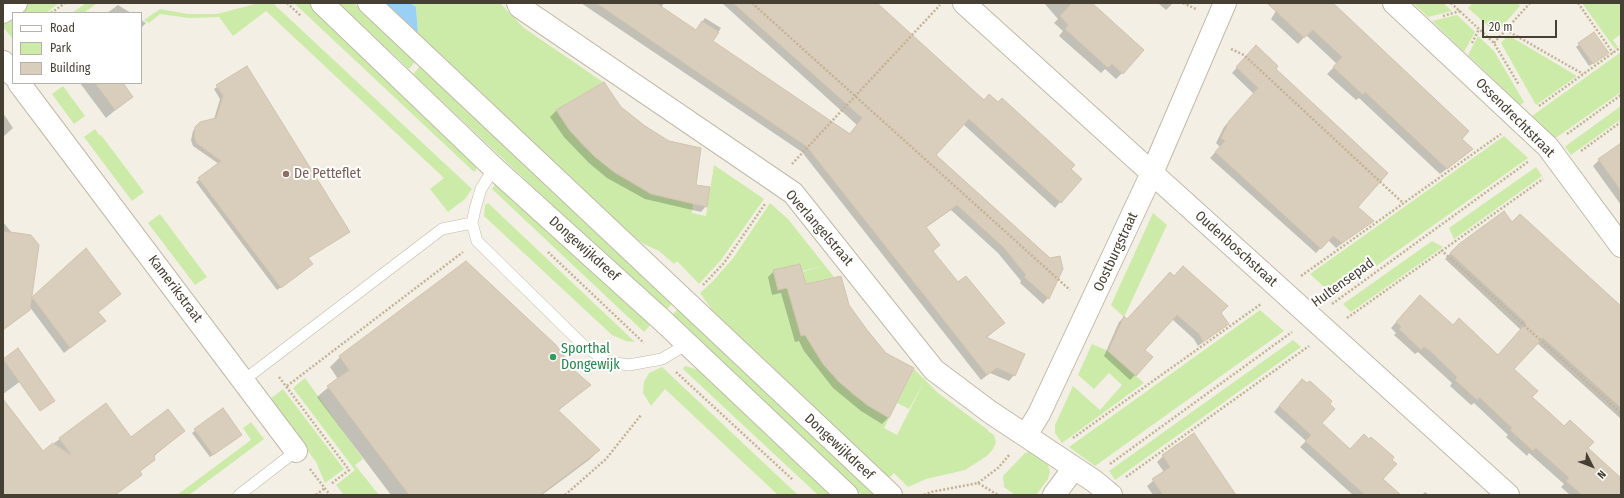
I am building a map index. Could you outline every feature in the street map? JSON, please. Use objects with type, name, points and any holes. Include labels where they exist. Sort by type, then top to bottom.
[{"type":"street","points":[[3,12],[16,3]]},
{"type":"street","name":"Dongewijkdreef","points":[[322,3],[494,168],[687,344],[847,495]]},
{"type":"street","name":"Dongewijkdreef","points":[[369,3],[891,495]]},
{"type":"street","name":"Overlangelstraat","points":[[518,3],[520,7],[793,193],[934,370],[962,392],[1104,489]]},
{"type":"street","name":"Oudenboschstraat","points":[[964,3],[1508,495]]},
{"type":"street","name":"Oostburgstraat","points":[[1026,435],[1033,426],[1090,308],[1152,173],[1225,3]]},
{"type":"street","name":"Ossendrechtstraat","points":[[1394,3],[1548,147],[1621,246]]},
{"type":"street","points":[[3,62],[12,74]]},
{"type":"street","name":"Kamerikstraat","points":[[20,84],[296,450]]},
{"type":"street","points":[[1054,495],[1074,468]]},
{"type":"lane","points":[[494,168],[481,189],[474,209],[472,223],[477,241],[584,346],[610,362],[629,365],[662,359],[687,344]]},
{"type":"lane","points":[[244,380],[442,229],[472,223]]},
{"type":"lane","points":[[238,495],[296,450]]},
{"type":"path","points":[[52,12],[65,3]]},
{"type":"path","points":[[752,3],[1090,308]]},
{"type":"path","points":[[1451,3],[1494,43],[1522,90]]},
{"type":"path","points":[[1494,43],[1530,3]]},
{"type":"path","points":[[1578,3],[1613,53]]},
{"type":"path","points":[[1506,30],[1583,74]]},
{"type":"path","points":[[1209,40],[1244,55],[1403,203]]},
{"type":"path","points":[[1056,455],[1063,445],[1621,47]]},
{"type":"path","name":"Hultensepad","points":[[1104,489],[1111,463],[1621,95]]},
{"type":"path","points":[[1104,489],[1562,166],[1621,122]]},
{"type":"path","points":[[287,386],[477,241]]},
{"type":"path","points":[[1442,250],[1621,413]]},
{"type":"path","points":[[268,362],[349,470],[331,484]]},
{"type":"path","points":[[565,495],[606,458],[641,415]]},
{"type":"path","points":[[924,495],[931,492],[978,483],[998,468],[1026,435]]},
{"type":"path","points":[[296,450],[330,495]]},
{"type":"path","points":[[978,483],[998,495]]},
{"type":"path","points":[[316,495],[325,488]]},
{"type":"green space","points":[[27,3],[59,3],[47,12],[14,12]]},
{"type":"green space","points":[[86,3],[97,3],[85,12],[73,12]]},
{"type":"green space","points":[[259,3],[273,3],[472,189],[465,199],[448,212],[430,189],[444,178],[266,11],[233,36],[219,17],[189,18],[160,14],[149,23],[144,20],[160,9],[188,14],[217,14]]},
{"type":"green space","points":[[294,3],[313,3],[476,164],[476,171],[473,171]]},
{"type":"green space","points":[[338,3],[354,3],[416,61],[409,69]]},
{"type":"green space","points":[[384,3],[418,32],[416,7],[410,3],[500,3],[524,28],[603,82],[556,110],[582,145],[614,172],[651,192],[693,203],[692,213],[706,216],[714,165],[764,199],[721,260],[699,284],[677,261],[674,264],[659,251],[634,238],[631,240]]},
{"type":"green space","points":[[1413,3],[1443,3],[1452,11],[1428,17]]},
{"type":"green space","points":[[1473,3],[1517,3],[1520,6],[1496,33],[1468,8]]},
{"type":"green space","points":[[1582,3],[1621,3],[1621,34],[1613,40],[1618,47],[1615,49]]},
{"type":"green space","points":[[12,14],[12,38],[3,27],[3,20]]},
{"type":"green space","points":[[1457,15],[1475,32],[1464,52],[1432,21]]},
{"type":"green space","points":[[1508,35],[1577,76],[1536,105],[1501,43]]},
{"type":"green space","points":[[1478,36],[1494,51],[1524,102],[1520,105],[1468,55]]},
{"type":"green space","points":[[1621,52],[1621,92],[1557,137],[1554,137],[1532,116]]},
{"type":"green space","points":[[421,65],[673,303],[665,311],[413,74]]},
{"type":"green space","points":[[63,86],[85,116],[74,124],[52,94]]},
{"type":"green space","points":[[1621,106],[1621,119],[1571,155],[1565,147],[1567,145]]},
{"type":"green space","points":[[95,129],[144,192],[132,201],[84,137]]},
{"type":"green space","points":[[1504,136],[1528,158],[1334,296],[1310,274]]},
{"type":"green space","points":[[1536,167],[1542,176],[1454,239],[1449,228]]},
{"type":"green space","points":[[498,180],[653,322],[644,332],[492,189]]},
{"type":"green space","points":[[488,203],[635,342],[626,341],[612,335],[484,216],[485,205]]},
{"type":"green space","points":[[770,203],[788,219],[834,277],[805,284],[802,272],[823,266],[802,271],[800,264],[773,271],[778,290],[787,288],[801,329],[823,364],[853,395],[889,418],[884,428],[897,435],[924,382],[909,409],[897,403],[914,369],[938,393],[994,435],[996,442],[993,449],[987,456],[965,470],[926,479],[908,487],[894,473],[887,480],[724,327],[726,324],[712,310],[700,293],[713,281],[734,257]]},
{"type":"green space","points":[[1153,213],[1167,225],[1124,317],[1111,305]]},
{"type":"green space","points":[[160,214],[207,277],[195,285],[148,223]]},
{"type":"green space","points":[[1432,241],[1443,247],[1351,312],[1343,304]]},
{"type":"green space","points":[[679,308],[876,492],[873,495],[862,495],[671,316]]},
{"type":"green space","points":[[1260,310],[1284,331],[1095,466],[1069,447]]},
{"type":"green space","points":[[1293,340],[1301,347],[1115,480],[1109,471]]},
{"type":"green space","points":[[1092,344],[1108,351],[1144,383],[1062,443],[1055,433],[1055,425],[1073,386],[1100,410],[1122,385],[1109,373],[1094,389],[1078,375]]},
{"type":"green space","points":[[685,366],[699,370],[836,495],[818,495],[683,369]]},
{"type":"green space","points":[[662,367],[798,495],[778,495],[665,389],[651,406],[643,393],[644,382],[649,373]]},
{"type":"green space","points":[[305,378],[363,459],[355,465],[379,495],[344,495],[336,485],[355,470],[293,388]]},
{"type":"green space","points":[[283,389],[344,469],[325,483],[316,462],[270,399]]},
{"type":"green space","points":[[251,422],[264,439],[189,495],[177,495],[251,440],[243,428]]},
{"type":"green space","points":[[1035,452],[1046,460],[1050,471],[1048,479],[1036,495],[1015,495],[1004,487],[1003,476],[1025,453]]},
{"type":"water","points":[[384,3],[410,3],[416,7],[418,33]]},
{"type":"building","points":[[596,3],[656,3],[696,30],[702,21],[719,32],[713,41],[850,134],[862,118],[733,3],[877,3],[984,100],[989,94],[998,102],[1002,98],[1075,165],[1071,169],[1082,179],[1061,203],[969,119],[936,155],[1050,258],[1060,256],[1063,269],[1049,299],[1024,277],[1026,275],[1003,247],[957,205],[926,227],[940,245],[933,251],[958,282],[966,276],[1005,323],[986,337],[1025,354],[1015,376],[997,368],[987,375],[807,147]]},
{"type":"building","points":[[1072,3],[1092,3],[1144,50],[1123,74],[1112,64],[1108,68],[1065,29],[1068,25],[1060,16]]},
{"type":"building","points":[[1267,3],[1333,3],[1469,131],[1462,139],[1473,149],[1447,169],[1365,92],[1363,95],[1333,67],[1342,57],[1313,30],[1304,38]]},
{"type":"building","points":[[1594,32],[1609,53],[1593,64],[1578,43]]},
{"type":"building","points":[[1256,45],[1278,66],[1276,69],[1388,173],[1358,207],[1374,221],[1342,243],[1333,236],[1321,249],[1215,152],[1225,141],[1221,138],[1229,121],[1258,88],[1236,67]]},
{"type":"building","points":[[247,66],[350,232],[308,258],[313,264],[281,288],[198,178],[221,161],[196,143],[194,136],[195,127],[200,122],[216,118],[223,96],[216,85]]},
{"type":"building","points":[[604,82],[621,107],[645,126],[669,141],[701,148],[696,185],[710,187],[707,207],[651,194],[614,172],[595,157],[570,131],[556,110]]},
{"type":"building","points":[[96,84],[124,84],[133,97],[115,110]]},
{"type":"building","points":[[1621,143],[1621,191],[1598,159]]},
{"type":"building","points":[[1504,211],[1512,222],[1520,214],[1621,306],[1621,408],[1543,338],[1514,369],[1538,391],[1532,397],[1564,426],[1570,420],[1594,442],[1588,448],[1621,478],[1621,495],[1582,495],[1566,481],[1569,478],[1536,448],[1533,451],[1510,430],[1512,428],[1480,398],[1477,400],[1455,380],[1457,377],[1430,351],[1424,347],[1421,350],[1399,329],[1401,327],[1396,322],[1420,295],[1453,325],[1459,318],[1498,355],[1526,323],[1450,253],[1459,244]]},
{"type":"building","points":[[3,231],[31,235],[39,245],[30,310],[3,330]]},
{"type":"building","points":[[86,248],[121,294],[98,312],[106,321],[70,348],[32,297]]},
{"type":"building","points":[[466,261],[556,345],[574,370],[591,385],[558,410],[600,450],[540,495],[409,495],[327,386],[349,370],[339,356]]},
{"type":"building","points":[[800,264],[806,284],[841,276],[849,305],[867,330],[886,353],[914,368],[889,418],[867,405],[839,382],[823,364],[805,335],[801,336],[787,288],[778,290],[773,270]]},
{"type":"building","points":[[1183,266],[1228,306],[1221,313],[1229,324],[1203,342],[1199,334],[1177,315],[1145,350],[1153,357],[1136,376],[1108,351],[1124,316],[1127,319],[1170,272],[1174,276]]},
{"type":"building","points":[[18,348],[55,401],[40,411],[3,359]]},
{"type":"building","points":[[1302,379],[1307,383],[1310,381],[1332,401],[1330,404],[1335,409],[1322,423],[1350,449],[1364,434],[1369,439],[1371,437],[1394,457],[1392,460],[1397,464],[1383,479],[1401,495],[1365,495],[1305,441],[1311,435],[1279,406]]},
{"type":"building","points":[[3,399],[43,451],[53,443],[71,455],[59,438],[106,403],[131,437],[168,409],[185,431],[154,455],[155,460],[140,471],[142,475],[115,495],[3,495]]},
{"type":"building","points":[[223,408],[242,435],[213,455],[194,429]]},
{"type":"building","points":[[1194,433],[1236,495],[1163,495],[1152,479],[1170,467],[1162,455]]},
{"type":"place","name":"De Petteflet","points":[[286,174]]},
{"type":"place","name":"Sporthal Dongewijk","points":[[553,357]]}]
